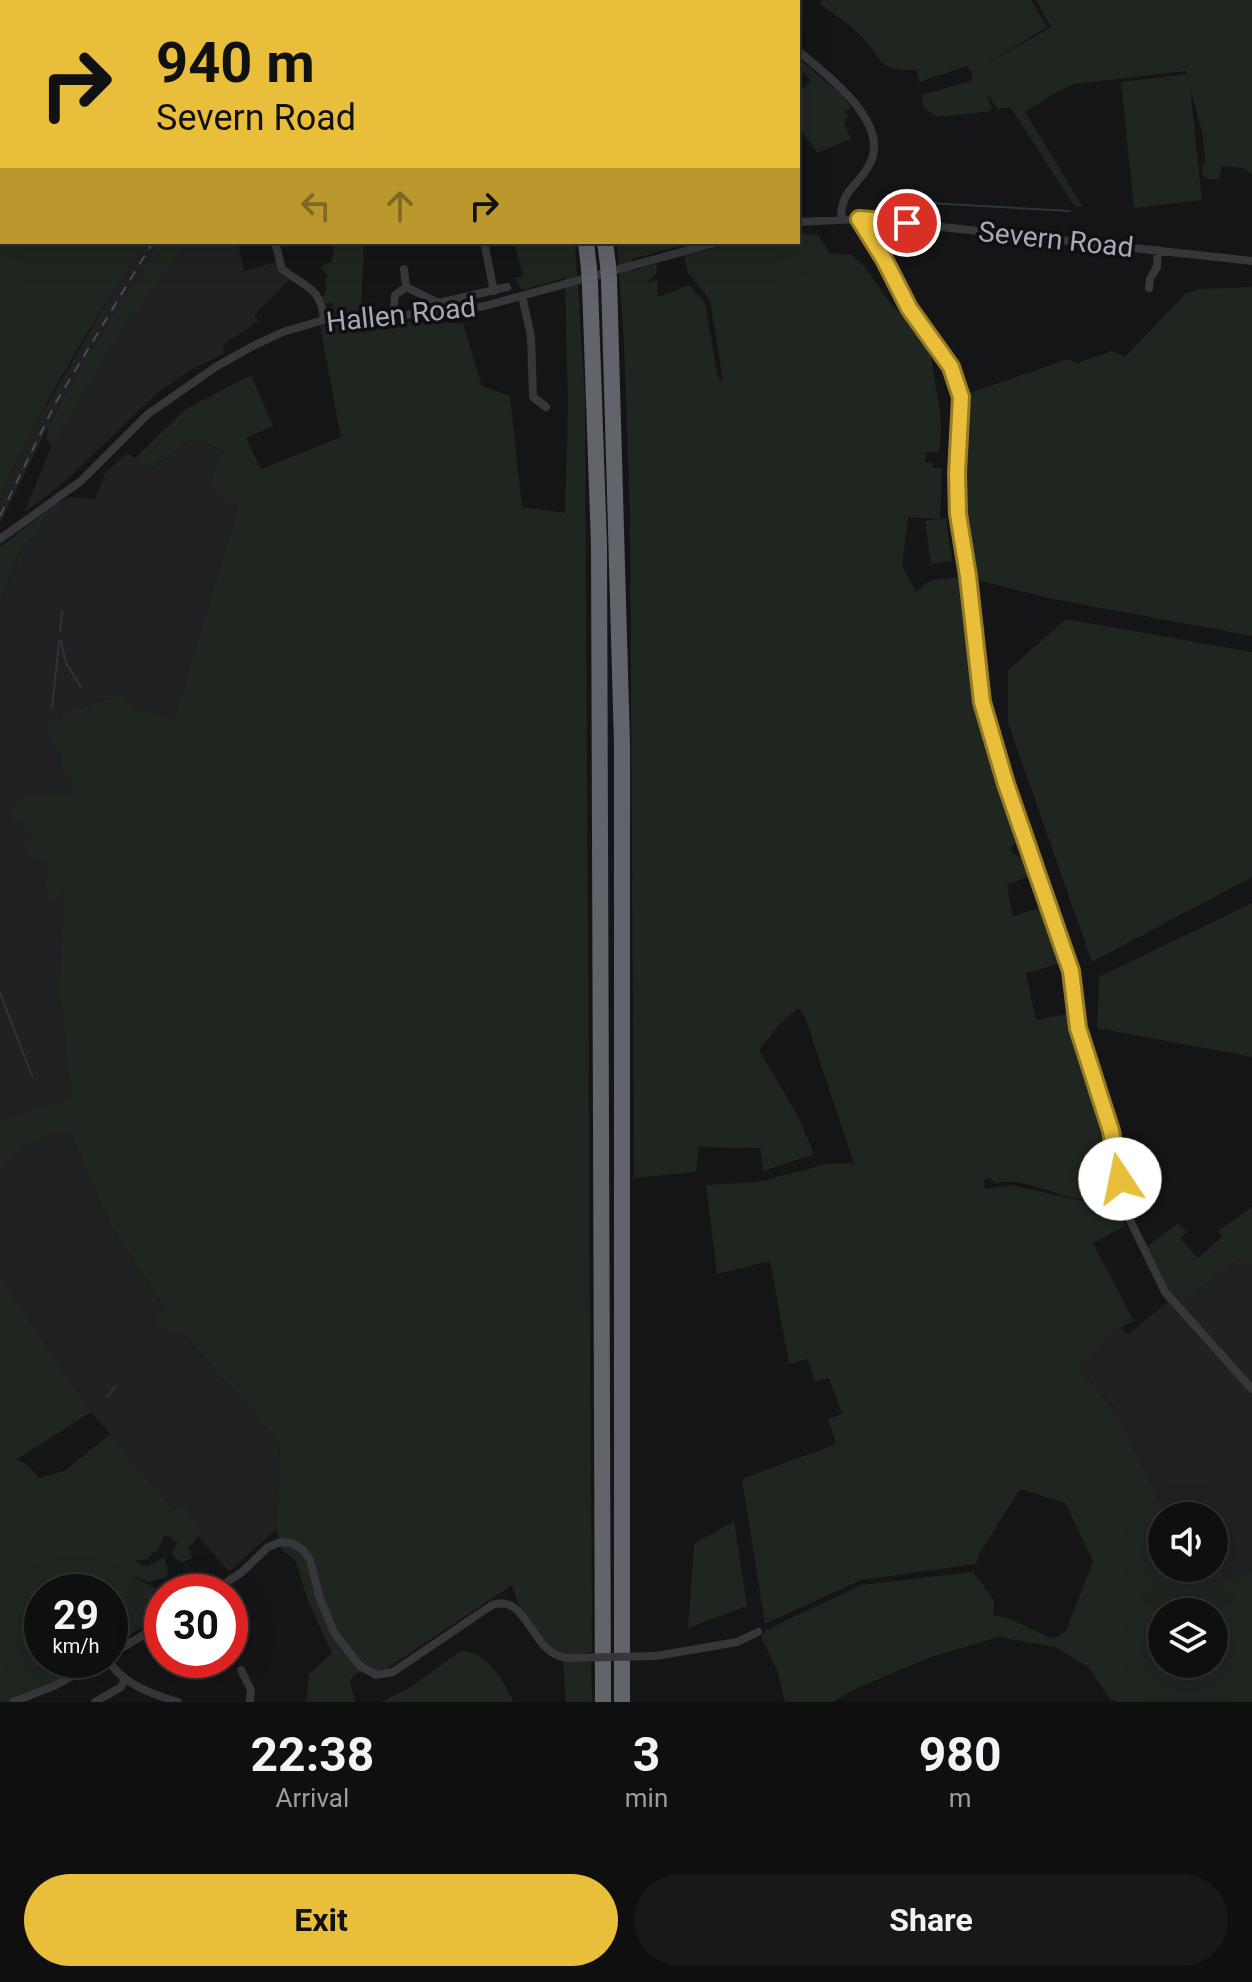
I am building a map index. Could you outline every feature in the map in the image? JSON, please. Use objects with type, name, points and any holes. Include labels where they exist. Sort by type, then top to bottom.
[{"type":"highway","points":[[586,244],[599,545],[603,1702]]},
{"type":"highway","points":[[605,244],[609,273],[619,545],[622,744],[622,1702]]},
{"type":"street","points":[[800,53],[846,92],[874,139],[875,155],[870,166],[843,198],[841,220]]},
{"type":"street","points":[[800,222],[859,219],[909,308],[951,367],[961,397],[958,514],[982,702],[1006,784],[1071,971],[1078,1028],[1111,1131],[1128,1216],[1165,1292],[1252,1389]]},
{"type":"street","name":"Severn Road","points":[[859,219],[1252,261]]},
{"type":"street","points":[[276,244],[282,269],[312,289],[321,301],[324,320]]},
{"type":"street","points":[[484,244],[494,291]]},
{"type":"street","name":"Hallen Road","points":[[0,539],[81,481],[140,421],[217,366],[283,332],[324,320],[469,309],[711,244]]},
{"type":"street","points":[[1149,288],[1157,267],[1158,250]]},
{"type":"street","points":[[403,267],[406,287]]},
{"type":"street","points":[[406,287],[439,303],[507,287]]},
{"type":"street","points":[[393,316],[395,295],[406,287]]},
{"type":"street","points":[[522,296],[531,336],[533,397],[546,407]]},
{"type":"street","points":[[239,1574],[268,1547],[286,1542],[307,1555],[320,1599],[335,1634],[370,1674],[393,1672],[492,1605],[502,1602],[516,1608],[548,1651],[560,1657],[656,1656],[737,1642],[758,1632]]},
{"type":"street","points":[[13,1702],[69,1678]]},
{"type":"street","points":[[245,1678],[251,1690],[250,1702]]},
{"type":"street","points":[[95,1702],[121,1687],[125,1679],[175,1702]]},
{"type":"shaded area","points":[[823,0],[1031,0],[1047,27],[980,68],[1051,27],[1036,0],[1252,0],[1252,175],[1243,168],[1222,166],[1219,179],[1208,179],[1202,174],[1202,164],[1205,163],[1203,135],[1190,88],[1202,200],[1134,208],[1121,82],[1188,74],[1186,71],[1074,84],[1025,112],[1083,207],[1075,207],[1011,108],[999,110],[986,93],[992,108],[989,110],[993,111],[937,117],[923,106],[922,95],[971,81],[973,74],[967,66],[919,82],[917,70],[894,68],[882,62],[855,31],[819,3]]},
{"type":"shaded area","points":[[800,60],[840,93],[851,107],[845,112],[849,116],[844,123],[851,139],[817,153],[800,128],[800,91],[811,80],[800,70]]},
{"type":"shaded area","points":[[800,233],[818,235],[830,253],[852,255],[865,267],[891,304],[929,345],[941,418],[940,448],[938,452],[925,453],[926,463],[932,462],[933,468],[942,468],[940,519],[946,518],[952,561],[931,564],[925,521],[938,519],[908,517],[902,565],[916,592],[931,580],[958,577],[962,582],[978,717],[996,783],[1017,842],[1011,848],[1012,853],[1022,858],[1030,876],[1007,885],[1013,916],[1043,907],[1062,963],[1026,973],[1036,1020],[1066,1014],[1098,1127],[1113,1196],[1085,1200],[1024,1184],[995,1183],[989,1177],[984,1181],[985,1189],[1010,1185],[1101,1205],[1115,1201],[1125,1226],[1093,1243],[1134,1321],[1120,1328],[1078,1368],[1113,1408],[1160,1502],[1148,1502],[1148,1582],[1228,1582],[1228,1579],[1252,1574],[1252,1702],[1116,1702],[1111,1700],[1088,1667],[1055,1647],[999,1637],[931,1657],[855,1689],[833,1702],[785,1702],[777,1670],[761,1637],[766,1630],[861,1585],[973,1572],[994,1600],[993,1615],[1010,1619],[1053,1639],[1066,1631],[1093,1561],[1065,1503],[1020,1489],[979,1554],[976,1564],[861,1580],[765,1624],[742,1479],[836,1444],[828,1419],[842,1414],[829,1378],[815,1382],[807,1359],[789,1364],[770,1261],[717,1274],[706,1185],[757,1182],[827,1164],[854,1163],[805,1017],[798,1008],[759,1050],[798,1116],[814,1154],[763,1171],[760,1148],[699,1147],[696,1172],[634,1178],[630,518],[617,244],[680,244],[632,259],[632,271],[657,263],[656,274],[647,283],[657,280],[658,297],[689,285],[704,301],[717,373],[723,381],[710,300],[688,273],[684,256],[728,244],[800,244]]},
{"type":"shaded area","points":[[0,244],[144,244],[67,367],[0,498]]},
{"type":"shaded area","points":[[144,244],[158,244],[84,362],[0,524],[0,498],[30,434]]},
{"type":"shaded area","points":[[158,244],[186,244],[139,309],[131,313],[52,445],[46,440],[48,427],[84,362]]},
{"type":"shaded area","points":[[186,244],[238,244],[244,271],[276,262],[282,275],[290,279],[254,316],[259,321],[223,345],[224,354],[194,368],[157,393],[62,484],[24,513],[57,432],[131,313],[139,308]]},
{"type":"shaded area","points":[[336,244],[364,244],[361,311],[329,314],[327,310],[333,306],[332,302],[326,304],[323,298],[328,275],[320,267],[331,262]]},
{"type":"shaded area","points":[[515,244],[575,244],[585,398],[592,1652],[565,1654],[556,1651],[539,1636],[524,1615],[512,1585],[386,1669],[357,1673],[350,1680],[355,1702],[306,1702],[309,1674],[332,1653],[308,1601],[296,1562],[281,1548],[276,1529],[280,1444],[182,1333],[160,1328],[155,1320],[165,1309],[110,1224],[70,1131],[56,1132],[27,1144],[0,1166],[0,1122],[71,1097],[59,990],[64,889],[54,899],[46,898],[49,870],[46,863],[30,854],[26,845],[35,839],[10,814],[17,802],[28,797],[72,796],[73,786],[60,763],[62,754],[47,730],[63,716],[81,707],[121,696],[136,711],[146,711],[173,722],[238,507],[210,484],[223,451],[193,438],[151,469],[135,458],[186,409],[251,375],[273,426],[246,438],[261,469],[341,437],[320,326],[463,323],[482,386],[510,396],[522,507],[565,513],[568,410],[565,278],[522,290],[515,278],[523,276]]},
{"type":"shaded area","points":[[1252,287],[1252,636],[1053,599],[980,581],[971,563],[962,517],[964,395],[1068,359],[1077,363],[1112,351],[1125,357],[1185,294],[1198,289]]},
{"type":"shaded area","points":[[193,438],[224,452],[238,507],[173,723],[146,711],[136,711],[121,696],[89,704],[57,719],[62,754],[60,763],[73,786],[67,835],[59,990],[71,1097],[41,1108],[70,1130],[110,1224],[176,1327],[280,1444],[276,1529],[229,1572],[91,1412],[0,1276],[0,602],[22,548],[69,497],[95,499],[105,473],[127,453],[152,469]]},
{"type":"shaded area","points":[[69,497],[21,549],[0,602],[0,547]]},
{"type":"shaded area","points":[[1066,619],[1252,652],[1252,877],[1092,962],[1008,723],[1008,670]]},
{"type":"shaded area","points":[[1252,903],[1252,1057],[1097,1028],[1099,977]]},
{"type":"shaded area","points":[[1252,1207],[1252,1265],[1241,1257],[1184,1300],[1178,1294],[1174,1297],[1145,1248],[1178,1223],[1187,1232],[1180,1238],[1198,1258],[1222,1237],[1218,1231]]},
{"type":"shaded area","points":[[1242,1256],[1252,1265],[1252,1574],[1228,1579],[1228,1502],[1160,1502],[1113,1407],[1078,1368],[1120,1328],[1129,1334],[1178,1293],[1184,1300]]},
{"type":"shaded area","points":[[0,1276],[91,1412],[16,1460],[26,1464],[39,1478],[66,1470],[110,1434],[175,1510],[179,1506],[186,1508],[201,1532],[188,1546],[192,1558],[181,1563],[172,1554],[178,1541],[164,1536],[158,1551],[148,1559],[135,1561],[147,1567],[164,1557],[167,1574],[144,1574],[144,1580],[128,1574],[24,1574],[24,1678],[62,1678],[0,1702]]},
{"type":"shaded area","points":[[734,1521],[747,1606],[688,1628],[694,1544]]},
{"type":"shaded area","points":[[128,1574],[144,1582],[144,1626],[128,1636]]},
{"type":"shaded area","points":[[460,1651],[479,1656],[487,1662],[514,1702],[381,1702],[411,1687]]},
{"type":"shaded area","points":[[563,1661],[591,1662],[592,1702],[566,1702]]},
{"type":"waterway","points":[[911,202],[1070,211]]},
{"type":"waterway","points":[[60,631],[62,612]]},
{"type":"waterway","points":[[61,641],[66,663],[81,687]]},
{"type":"waterway","points":[[52,708],[59,642]]},
{"type":"waterway","points":[[0,993],[32,1076]]},
{"type":"waterway","points":[[107,1397],[115,1387]]},
{"type":"railway","points":[[0,516],[56,402],[152,244]]},
{"type":"route","points":[[907,223],[859,219],[909,308],[951,367],[961,397],[958,514],[982,702],[1006,784],[1071,971],[1078,1028],[1111,1131],[1120,1179]]}]
